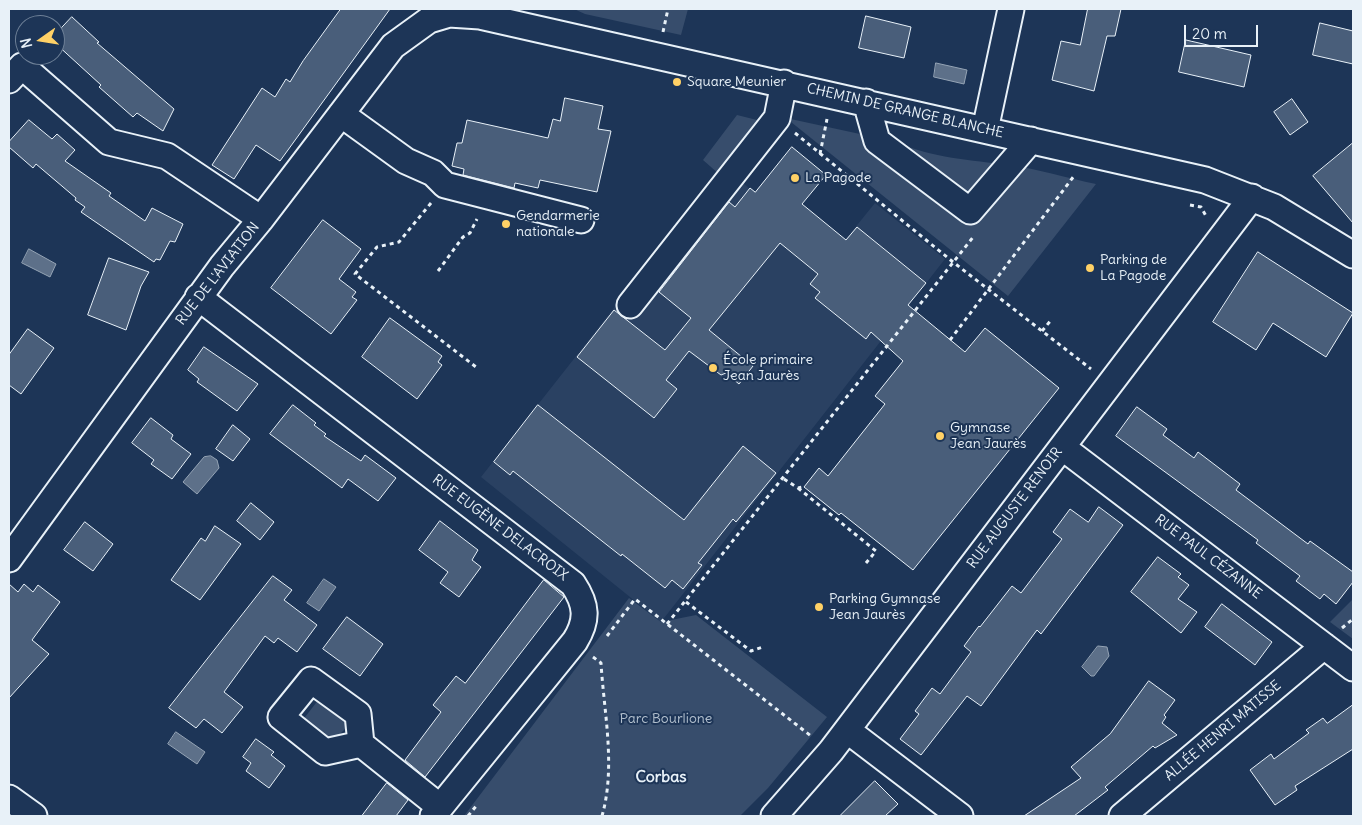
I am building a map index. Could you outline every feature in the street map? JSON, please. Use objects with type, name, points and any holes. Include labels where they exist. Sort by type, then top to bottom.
[{"type":"street","points":[[985,130],[1011,9]]},
{"type":"street","name":"CHEMIN DE GRANGE BLANCHE","points":[[446,11],[480,16],[533,18],[784,84],[1205,180],[1274,207],[1353,254]]},
{"type":"street","name":"RUE DE L'AVIATION","points":[[9,559],[198,297],[261,219],[393,46],[429,20],[446,11]]},
{"type":"street","points":[[13,67],[109,142],[167,156],[261,219]]},
{"type":"street","points":[[630,305],[777,118],[784,84]]},
{"type":"street","points":[[866,102],[877,140],[970,211],[1030,140]]},
{"type":"street","points":[[341,114],[406,161],[433,173],[445,185],[581,220]]},
{"type":"street","name":"RUE AUGUSTE RENOIR","points":[[774,816],[831,751],[1252,197]]},
{"type":"street","name":"RUE EUGÈNE DELACROIX","points":[[198,297],[573,584],[581,596],[584,627],[575,641],[436,812]]},
{"type":"street","name":"RUE PAUL CÉZANNE","points":[[1062,447],[1353,668]]},
{"type":"street","name":"ALLÉE HENRI MATISSE","points":[[1122,816],[1324,646]]},
{"type":"street","points":[[847,730],[960,816]]},
{"type":"street","points":[[361,744],[436,812]]},
{"type":"street","points":[[9,798],[34,816]]},
{"type":"path","points":[[777,118],[953,262],[1094,371]]},
{"type":"path","points":[[1065,174],[1082,178]]},
{"type":"path","points":[[950,340],[1074,176]]},
{"type":"path","points":[[445,185],[399,242],[377,247],[355,274],[476,367]]},
{"type":"path","points":[[438,271],[463,237],[470,233],[473,228],[481,194]]},
{"type":"path","points":[[1183,202],[1201,207],[1208,220]]},
{"type":"path","points":[[667,624],[784,479],[975,234]]},
{"type":"path","points":[[1042,331],[1052,319]]},
{"type":"path","points":[[784,479],[798,488],[876,551],[866,563]]},
{"type":"path","points":[[798,488],[804,487]]},
{"type":"path","points":[[602,641],[635,599],[831,751]]},
{"type":"path","points":[[686,602],[751,651],[763,647]]},
{"type":"path","points":[[597,648],[591,655],[601,663],[608,759],[607,798],[602,816]]},
{"type":"shaded area","points":[[936,63],[967,70],[964,84],[934,77]]},
{"type":"shaded area","name":"École primaire Jean Jaurès","points":[[724,168],[764,200],[845,240],[875,203],[945,259],[661,622],[481,477]]},
{"type":"shaded area","points":[[29,249],[56,264],[50,277],[22,263]]},
{"type":"shaded area","points":[[211,456],[217,460],[219,468],[197,494],[183,482],[204,457]]},
{"type":"shaded area","points":[[324,579],[336,587],[319,611],[307,603]]},
{"type":"shaded area","points":[[1098,646],[1107,647],[1109,656],[1094,676],[1091,676],[1082,667]]},
{"type":"shaded area","points":[[176,732],[205,752],[197,764],[168,744]]},
{"type":"green space","points":[[574,9],[688,9],[681,35],[585,14]]},
{"type":"green space","points":[[737,115],[761,121],[719,174],[703,160]]},
{"type":"green space","points":[[786,118],[897,142],[938,155],[1042,171],[1096,184],[1008,296]]},
{"type":"green space","name":"Parc Bourlione","points":[[629,598],[661,622],[696,615],[827,717],[768,788],[740,816],[464,816]]},
{"type":"green space","points":[[1353,599],[1353,639],[1330,622]]},
{"type":"green space","points":[[319,699],[346,714],[349,725],[331,743],[302,721]]},
{"type":"building","points":[[341,9],[390,9],[280,161],[256,145],[234,179],[212,165],[262,88],[275,97],[286,79],[290,82]]},
{"type":"building","points":[[1088,9],[1121,9],[1115,36],[1107,36],[1094,91],[1052,80],[1061,41],[1080,45]]},
{"type":"building","points":[[866,16],[911,27],[904,58],[859,48]]},
{"type":"building","points":[[72,17],[99,42],[97,43],[174,109],[163,131],[137,113],[133,117],[99,87],[101,85],[65,52],[65,24]]},
{"type":"building","points":[[1320,23],[1353,31],[1353,64],[1313,55]]},
{"type":"building","points":[[1186,40],[1251,55],[1244,87],[1179,72]]},
{"type":"building","points":[[565,98],[603,106],[598,129],[611,131],[597,192],[540,180],[538,188],[515,183],[514,188],[463,175],[464,169],[452,166],[457,143],[462,143],[467,120],[548,138],[553,119],[560,121]]},
{"type":"building","points":[[1292,99],[1308,122],[1290,135],[1274,112]]},
{"type":"building","points":[[29,120],[52,139],[57,134],[75,150],[65,161],[111,193],[109,196],[145,221],[152,208],[183,224],[175,242],[170,241],[160,260],[156,259],[154,262],[81,212],[85,207],[75,200],[76,198],[36,164],[33,168],[9,147],[9,142]]},
{"type":"building","points":[[1353,143],[1353,223],[1313,176]]},
{"type":"building","points":[[792,147],[826,175],[802,204],[846,240],[857,227],[926,283],[908,305],[965,352],[985,328],[1059,388],[913,570],[841,513],[839,515],[804,487],[819,468],[828,476],[885,404],[875,396],[903,361],[871,332],[866,339],[815,298],[820,292],[810,284],[818,274],[780,243],[709,330],[753,366],[739,384],[726,373],[721,375],[689,351],[666,380],[677,389],[654,418],[577,357],[614,310],[665,350],[691,318],[659,292],[729,202],[735,207],[750,188],[755,192]]},
{"type":"building","points":[[323,220],[361,249],[339,279],[356,292],[352,297],[357,300],[331,334],[271,288]]},
{"type":"building","points":[[1258,252],[1353,313],[1326,357],[1273,323],[1256,350],[1213,322]]},
{"type":"building","points":[[109,258],[149,272],[141,286],[126,330],[88,315]]},
{"type":"building","points":[[390,318],[442,356],[438,362],[442,365],[417,399],[362,357]]},
{"type":"building","points":[[28,329],[54,348],[21,394],[9,385],[9,355]]},
{"type":"building","points":[[204,347],[258,384],[237,411],[197,382],[199,379],[188,370]]},
{"type":"building","points":[[293,405],[316,423],[314,425],[326,434],[324,436],[361,461],[365,455],[396,478],[378,501],[348,479],[342,488],[270,434]]},
{"type":"building","points":[[538,405],[684,520],[743,446],[776,473],[736,522],[733,519],[698,563],[702,565],[683,589],[672,580],[665,588],[513,471],[510,475],[494,462]]},
{"type":"building","points":[[1137,407],[1167,429],[1163,435],[1194,458],[1198,452],[1240,484],[1236,490],[1308,544],[1310,541],[1353,572],[1353,582],[1336,604],[1324,594],[1320,599],[1296,581],[1300,576],[1256,543],[1258,540],[1116,436]]},
{"type":"building","points":[[151,418],[173,435],[171,439],[191,454],[172,479],[151,464],[154,460],[132,443]]},
{"type":"building","points":[[233,425],[250,439],[233,461],[216,449]]},
{"type":"building","points":[[251,503],[274,522],[260,540],[237,521]]},
{"type":"building","points":[[1099,507],[1123,525],[1041,634],[1037,630],[981,706],[967,696],[921,755],[900,739],[919,714],[915,711],[932,688],[940,694],[971,652],[964,646],[979,626],[1012,586],[1021,593],[1062,539],[1053,532],[1070,509],[1088,522]]},
{"type":"building","points":[[440,521],[478,550],[472,560],[481,567],[459,597],[440,583],[448,572],[419,550]]},
{"type":"building","points":[[85,522],[113,544],[93,571],[64,550]]},
{"type":"building","points":[[215,526],[241,544],[200,600],[171,580],[201,538],[205,541]]},
{"type":"building","points":[[1158,557],[1181,574],[1178,577],[1189,585],[1178,599],[1197,612],[1181,633],[1131,592]]},
{"type":"building","points":[[273,576],[292,590],[284,600],[317,625],[297,652],[278,638],[274,643],[265,636],[224,692],[243,707],[222,733],[204,719],[196,728],[169,708]]},
{"type":"building","points":[[544,580],[564,597],[425,777],[405,760],[441,712],[433,705],[456,676],[465,683]]},
{"type":"building","points":[[9,584],[18,592],[24,584],[33,592],[38,585],[60,602],[32,640],[49,654],[9,698]]},
{"type":"building","points":[[1222,604],[1272,642],[1255,665],[1205,627]]},
{"type":"building","points":[[347,617],[383,644],[360,676],[323,649]]},
{"type":"building","points":[[1149,681],[1175,700],[1164,715],[1166,717],[1162,723],[1177,735],[1155,748],[1153,746],[1105,787],[1108,790],[1074,816],[1024,816],[1081,778],[1071,767],[1110,734]]},
{"type":"building","points":[[1353,705],[1353,749],[1295,786],[1297,790],[1275,805],[1250,770],[1271,754],[1274,759],[1309,733],[1306,730],[1323,718],[1327,723]]},
{"type":"building","points":[[256,739],[274,752],[271,755],[285,766],[269,788],[246,771],[251,763],[243,757]]},
{"type":"building","points":[[875,781],[898,804],[885,816],[840,816]]},
{"type":"building","points":[[387,783],[408,800],[396,816],[362,816]]},
{"type":"place","name":"Square Meunier","points":[[677,82]]},
{"type":"place","name":"La Pagode","points":[[795,178]]},
{"type":"place","name":"Gendarmerie nationale","points":[[506,224]]},
{"type":"place","name":"Parking de La Pagode","points":[[1090,268]]},
{"type":"place","name":"École primaire Jean Jaurès","points":[[713,368]]},
{"type":"place","name":"Gymnase Jean Jaurès","points":[[940,436]]},
{"type":"place","name":"Parking Gymnase Jean Jaurès","points":[[819,607]]},
{"type":"district","name":"Corbas","points":[[661,777]]}]
